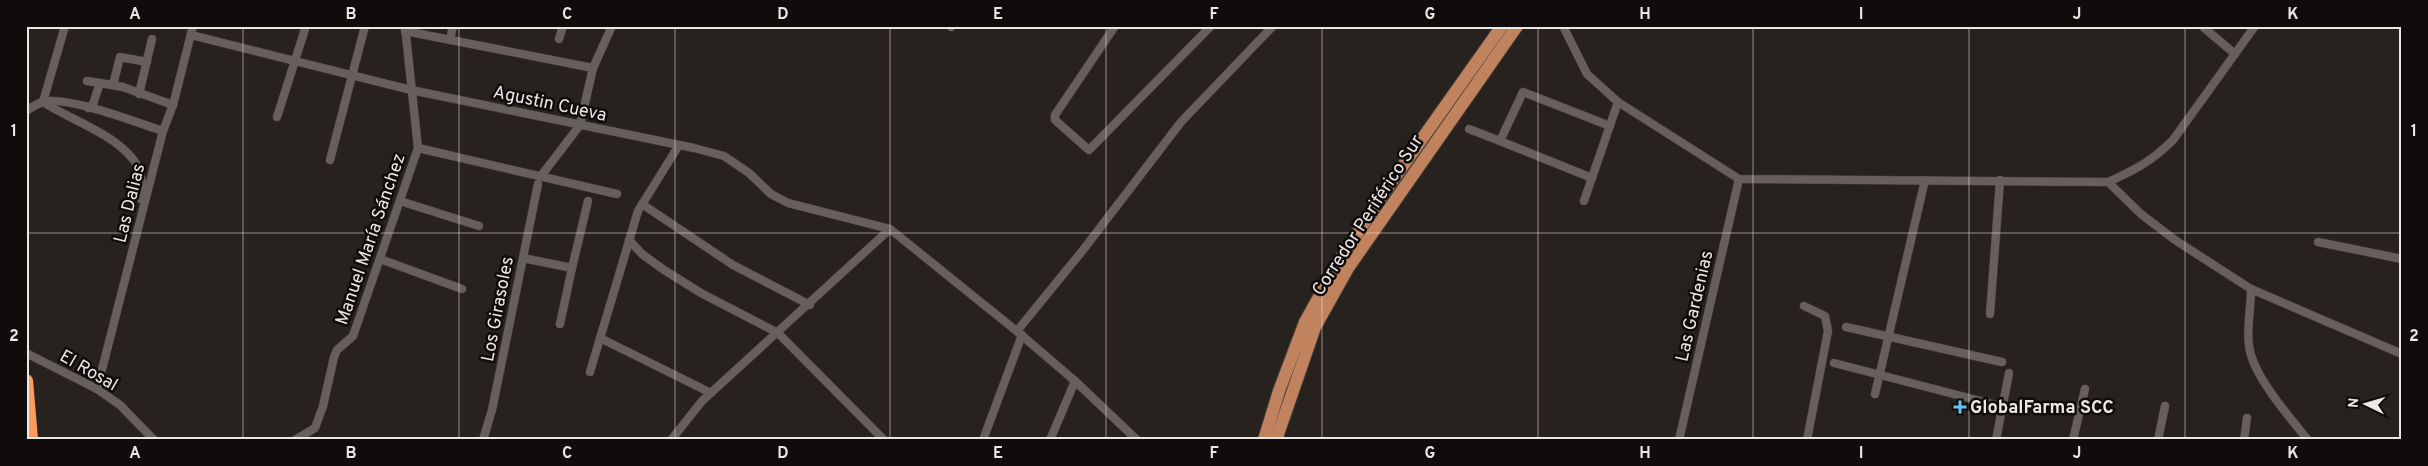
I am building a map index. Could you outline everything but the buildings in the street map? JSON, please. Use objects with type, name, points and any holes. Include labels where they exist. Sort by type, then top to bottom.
[{"type":"highway","points":[[26,381],[31,440]]},
{"type":"main road","name":"Corredor Periférico Sur","points":[[1264,440],[1279,391],[1305,322],[1341,258],[1383,194],[1502,26]]},
{"type":"main road","name":"Corredor Periférico Sur","points":[[1276,440],[1316,327],[1348,268],[1518,26]]},
{"type":"street","points":[[44,102],[65,26]]},
{"type":"street","name":"Las Dalias","points":[[98,389],[138,226],[163,131],[173,105],[192,26]]},
{"type":"street","points":[[277,117],[306,26]]},
{"type":"street","points":[[330,160],[365,26]]},
{"type":"street","points":[[450,40],[453,26]]},
{"type":"street","points":[[559,39],[563,26]]},
{"type":"street","points":[[539,180],[580,124],[594,68],[612,26]]},
{"type":"street","points":[[1115,26],[1055,115],[1055,120],[1089,150],[1211,26]]},
{"type":"street","points":[[983,440],[1020,333],[1181,122],[1273,26]]},
{"type":"street","points":[[1563,26],[1587,74],[1618,102],[1739,179],[2108,182],[2141,167],[2157,156],[2173,140],[2255,26]]},
{"type":"street","points":[[2202,26],[2235,54]]},
{"type":"street","points":[[405,29],[450,40],[594,68]]},
{"type":"street","name":"Manuel María Sánchez","points":[[295,440],[315,428],[336,350],[353,336],[418,148],[405,29]]},
{"type":"street","name":"Agustin Cueva","points":[[191,35],[411,90],[580,124],[724,156],[749,173],[771,194],[788,203],[890,229]]},
{"type":"street","points":[[139,94],[152,39]]},
{"type":"street","points":[[114,85],[120,56],[147,62]]},
{"type":"street","points":[[87,81],[114,85],[173,105]]},
{"type":"street","points":[[88,108],[93,104],[100,83]]},
{"type":"street","points":[[1500,141],[1523,92],[1610,126]]},
{"type":"street","points":[[26,111],[44,102],[57,101],[88,108],[163,131]]},
{"type":"street","points":[[44,102],[119,144],[137,165],[142,188],[138,226]]},
{"type":"street","points":[[1584,201],[1618,102]]},
{"type":"street","points":[[1469,129],[1592,178]]},
{"type":"street","points":[[590,372],[629,240],[642,204],[679,145]]},
{"type":"street","points":[[418,148],[539,180],[617,194]]},
{"type":"street","name":"Las Gardenias","points":[[1679,440],[1739,179]]},
{"type":"street","name":"Los Girasoles","points":[[483,440],[492,410],[539,180]]},
{"type":"street","points":[[1875,394],[1925,180]]},
{"type":"street","points":[[1990,314],[2000,180]]},
{"type":"street","points":[[2108,182],[2141,214],[2175,240],[2251,289],[2402,354]]},
{"type":"street","points":[[400,201],[479,226]]},
{"type":"street","points":[[560,324],[588,201]]},
{"type":"street","points":[[642,204],[733,266],[810,305]]},
{"type":"street","points":[[671,440],[711,393],[810,305],[890,229],[1020,333],[1075,381],[1137,440]]},
{"type":"street","points":[[629,240],[642,254],[664,270],[701,293],[778,333],[884,440]]},
{"type":"street","points":[[2318,242],[2402,259]]},
{"type":"street","points":[[523,258],[572,268]]},
{"type":"street","points":[[380,259],[462,290]]},
{"type":"street","points":[[2251,289],[2251,356],[2279,406],[2308,440]]},
{"type":"street","points":[[1804,306],[1825,316],[1828,330],[1807,440]]},
{"type":"street","points":[[1846,327],[2002,362]]},
{"type":"street","points":[[600,338],[711,393]]},
{"type":"street","name":"El Rosal","points":[[26,353],[98,389],[120,405],[154,440]]},
{"type":"street","points":[[1834,363],[1996,405]]},
{"type":"street","points":[[1996,440],[2009,373]]},
{"type":"street","points":[[1050,440],[1075,381]]},
{"type":"street","points":[[2073,440],[2085,389]]},
{"type":"street","points":[[2158,440],[2165,406]]},
{"type":"street","points":[[2244,440],[2247,418]]},
{"type":"place","name":"GlobalFarma SCC","points":[[1960,407]]}]
